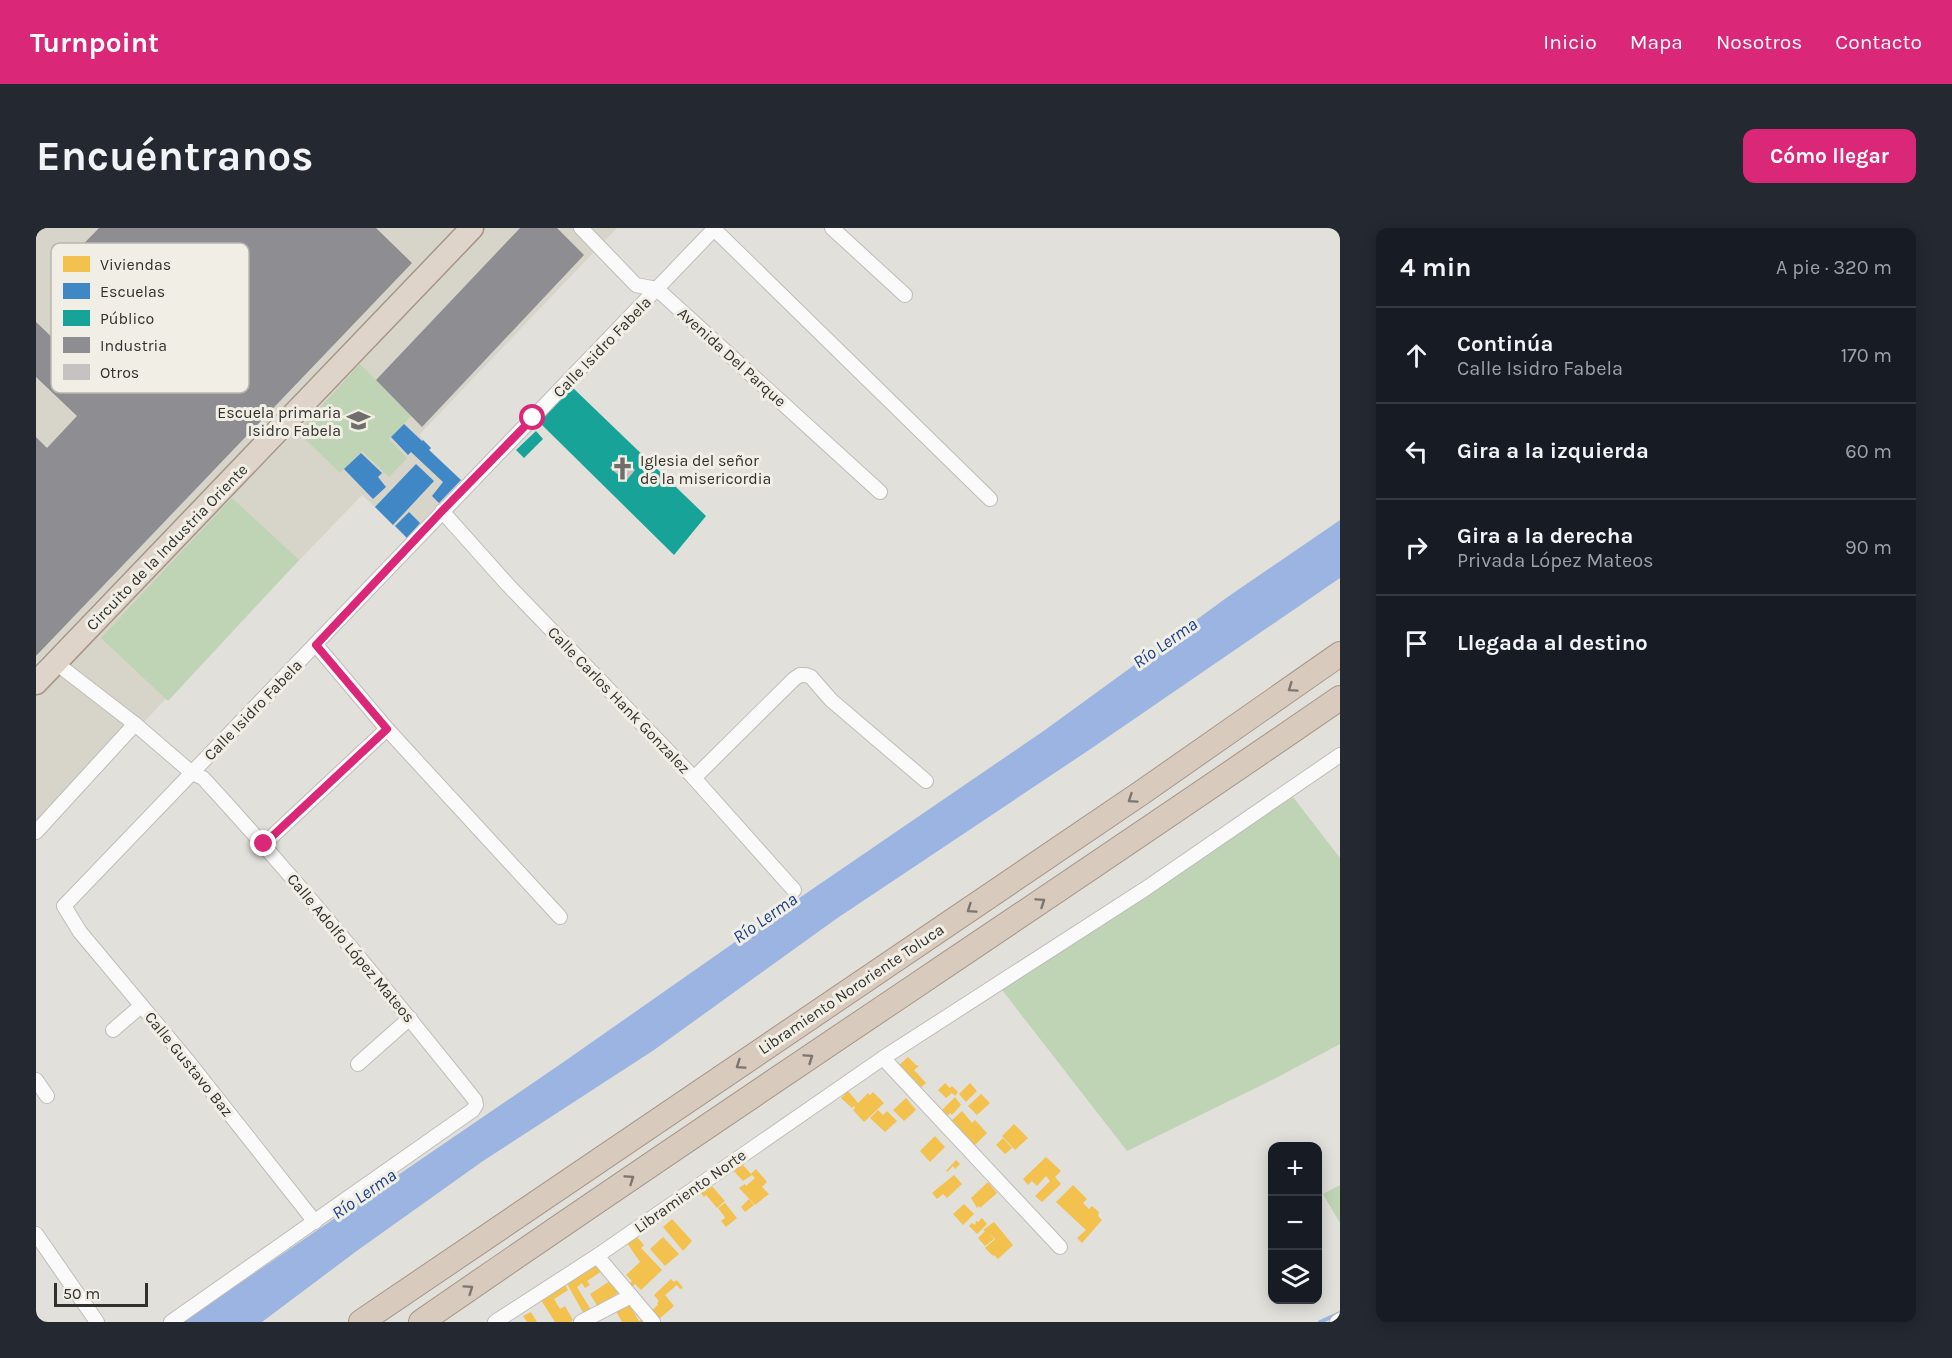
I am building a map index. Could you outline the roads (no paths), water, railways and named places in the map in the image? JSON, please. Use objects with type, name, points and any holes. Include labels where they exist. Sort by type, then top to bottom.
[{"type":"highway","name":"Circuito de la Industria Oriente","points":[[36,683],[472,228]]},
{"type":"highway","name":"Libramiento Nororiente Toluca","points":[[361,1322],[1141,793],[1340,654]]},
{"type":"highway","name":"Libramiento Nororiente Toluca","points":[[421,1322],[554,1230],[1160,823],[1340,698]]},
{"type":"street","name":"Avenida Del Parque","points":[[581,228],[636,285],[657,289],[880,492]]},
{"type":"street","points":[[832,228],[906,295]]},
{"type":"street","name":"Calle Isidro Fabela","points":[[64,906],[715,229]]},
{"type":"street","points":[[715,229],[990,499]]},
{"type":"street","name":"Calle Carlos Hank Gonzalez","points":[[442,511],[508,585],[694,778],[794,890]]},
{"type":"street","points":[[316,645],[387,729],[560,917]]},
{"type":"street","name":"Calle Adolfo López Mateos","points":[[56,663],[135,724],[192,773],[203,778],[264,844],[410,1018],[475,1100],[477,1105],[473,1110],[315,1222]]},
{"type":"street","points":[[694,778],[794,679],[800,675],[806,675],[811,677],[831,700],[926,781]]},
{"type":"street","points":[[36,832],[135,724]]},
{"type":"street","points":[[264,844],[387,729]]},
{"type":"street","name":"Libramiento Norte","points":[[495,1322],[597,1256],[883,1058],[1145,889],[1340,755]]},
{"type":"street","name":"Calle Gustavo Baz","points":[[64,906],[80,932],[187,1060],[315,1222]]},
{"type":"street","points":[[113,1030],[141,1006]]},
{"type":"street","points":[[358,1064],[410,1018]]},
{"type":"street","points":[[883,1058],[1060,1247]]},
{"type":"street","points":[[36,1080],[47,1096]]},
{"type":"street","points":[[171,1322],[315,1222]]},
{"type":"street","points":[[36,1234],[97,1322]]},
{"type":"street","points":[[597,1256],[653,1322]]},
{"type":"street","points":[[581,1322],[631,1296]]},
{"type":"water","name":"Río Lerma","points":[[1340,520],[1340,578],[1089,750],[836,919],[654,1050],[483,1161],[262,1322],[183,1322],[1045,730],[1229,596]]},
{"type":"waterway","points":[[1320,1322],[1340,1313]]},
{"type":"place","name":"Escuela primaria Isidro Fabela","points":[[359,421]]},
{"type":"place","name":"Iglesia del señor de la misericordia","points":[[622,469]]}]
